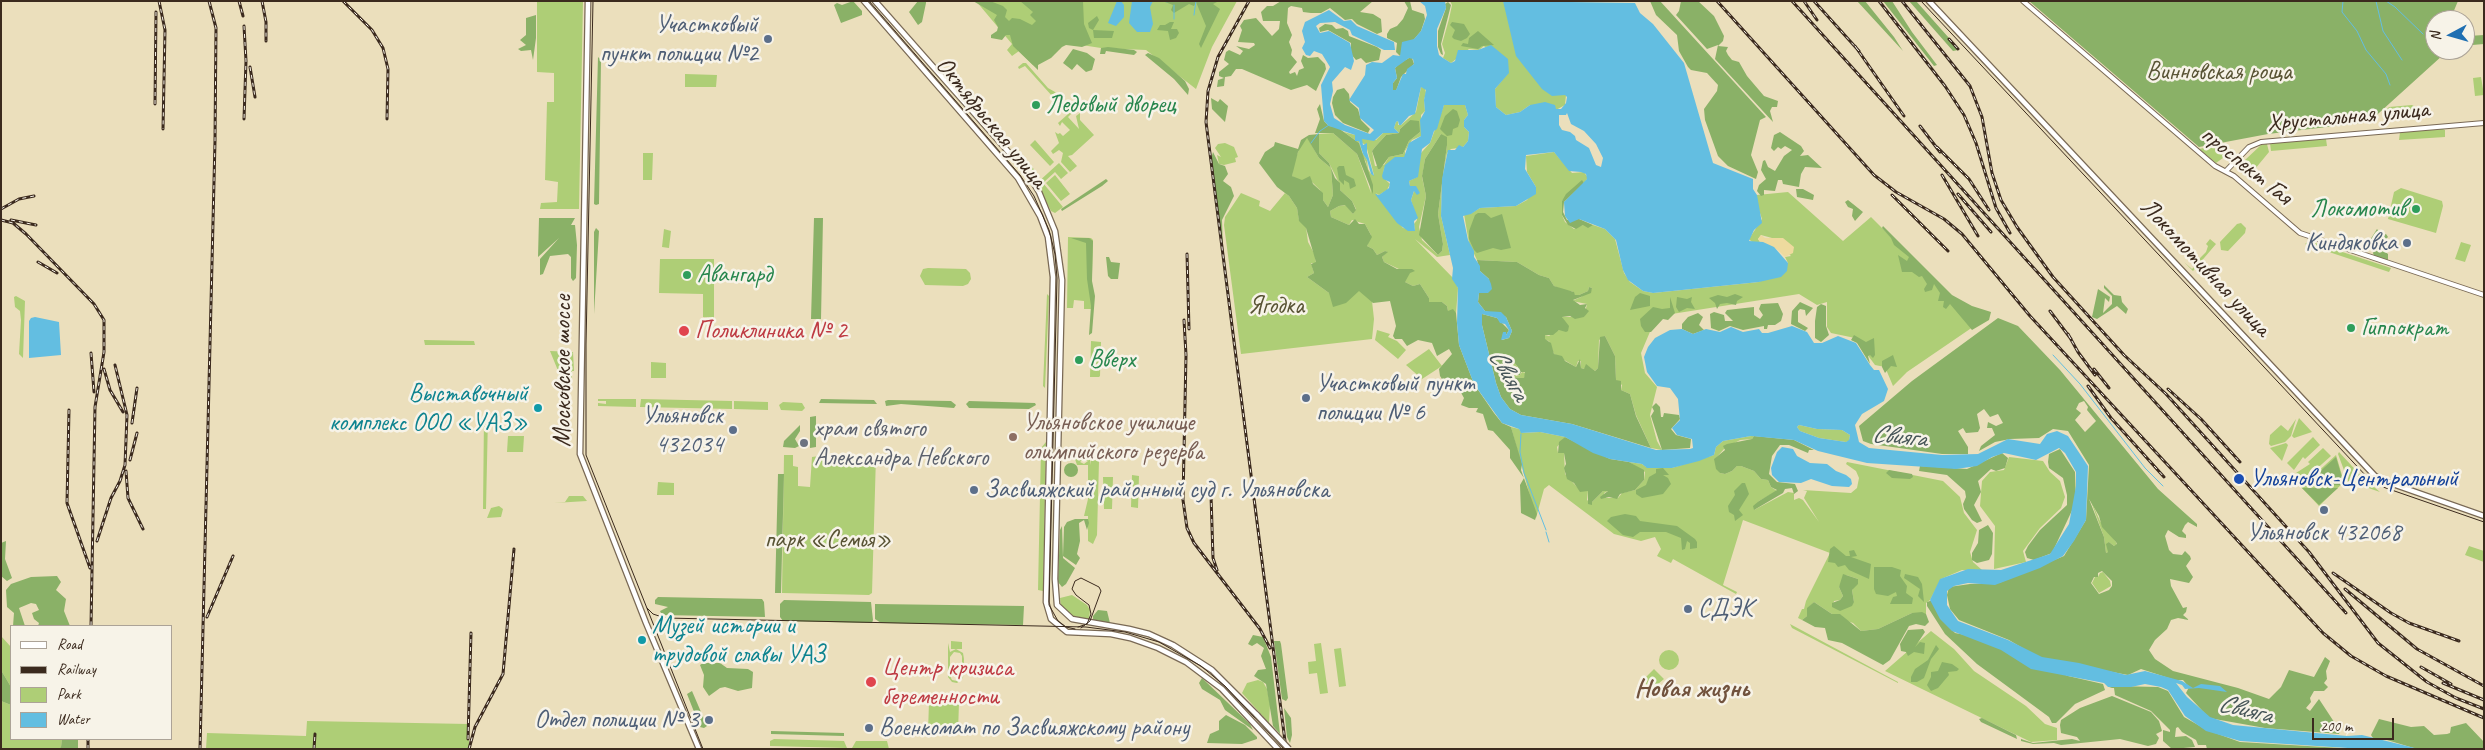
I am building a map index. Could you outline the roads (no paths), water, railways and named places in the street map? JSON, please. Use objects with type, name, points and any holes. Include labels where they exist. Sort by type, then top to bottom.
[{"type":"main road","name":"Московское шоссе","points":[[588,1],[579,407],[580,454],[649,631],[699,749]]},
{"type":"main road","name":"Октябрьская улица","points":[[864,1],[970,122],[1027,192],[1040,216],[1048,237],[1053,278],[1046,602],[1053,621],[1060,628],[1070,633],[1117,635],[1158,648],[1207,676],[1252,720],[1278,749]]},
{"type":"main road","name":"Октябрьская улица","points":[[875,1],[1028,174],[1039,192],[1055,231],[1062,280],[1058,412],[1056,603]]},
{"type":"main road","name":"Локомотивная улица","points":[[1929,1],[2375,476],[2484,516]]},
{"type":"main road","name":"проспект Гая","points":[[2023,1],[2215,166],[2226,171],[2306,236],[2484,295]]},
{"type":"main road","points":[[970,122],[977,116]]},
{"type":"main road","name":"Хрустальная улица","points":[[2226,171],[2249,147],[2261,142],[2484,123]]},
{"type":"main road","points":[[1049,412],[1058,412]]},
{"type":"main road","points":[[1046,602],[1056,603],[1066,615],[1078,621],[1149,634],[1168,642],[1212,670],[1289,749]]},
{"type":"water","points":[[1117,1],[1121,1],[1124,5],[1124,17],[1116,26],[1108,23]]},
{"type":"water","points":[[1132,1],[1153,1],[1150,7],[1153,24],[1150,32],[1137,32],[1129,23]]},
{"type":"water","points":[[1419,1],[1445,1],[1446,8],[1437,29],[1437,46],[1439,55],[1443,58],[1451,63],[1455,61],[1458,50],[1478,50],[1491,45],[1508,59],[1509,73],[1495,89],[1496,107],[1506,115],[1520,112],[1530,105],[1545,102],[1555,105],[1556,109],[1561,109],[1566,103],[1567,97],[1565,95],[1552,96],[1542,89],[1516,56],[1503,1],[1635,3],[1640,13],[1653,24],[1684,63],[1713,163],[1753,179],[1753,189],[1757,195],[1762,223],[1754,230],[1749,241],[1763,242],[1774,247],[1788,263],[1787,271],[1781,277],[1759,282],[1653,293],[1643,291],[1628,280],[1623,270],[1616,240],[1605,229],[1579,219],[1570,223],[1565,216],[1564,202],[1587,179],[1586,174],[1569,171],[1554,152],[1526,155],[1525,169],[1536,187],[1536,194],[1516,206],[1480,208],[1471,214],[1463,216],[1468,240],[1474,251],[1474,257],[1480,266],[1480,271],[1489,279],[1492,289],[1488,293],[1479,293],[1478,302],[1485,311],[1501,312],[1506,317],[1512,331],[1509,338],[1501,340],[1503,332],[1506,332],[1506,335],[1509,330],[1505,324],[1500,323],[1497,318],[1482,314],[1482,325],[1496,383],[1501,397],[1510,409],[1521,415],[1572,424],[1656,450],[1690,449],[1693,448],[1692,439],[1677,435],[1672,428],[1680,420],[1678,399],[1670,388],[1657,386],[1647,372],[1644,357],[1648,347],[1655,338],[1670,330],[1682,329],[1693,334],[1706,329],[1720,332],[1731,327],[1743,332],[1759,329],[1762,333],[1768,333],[1792,326],[1807,332],[1814,343],[1822,343],[1838,336],[1856,343],[1874,370],[1879,370],[1888,389],[1884,401],[1862,414],[1855,425],[1859,442],[1869,448],[1942,455],[1978,454],[2008,439],[2040,444],[2047,434],[2057,431],[2068,436],[2088,466],[2086,520],[2063,556],[2040,568],[1995,585],[1968,583],[1954,586],[1947,591],[1947,605],[1958,621],[2008,640],[2042,657],[2079,663],[2126,675],[2145,671],[2182,681],[2193,688],[2201,684],[2220,686],[2227,692],[2199,688],[2185,689],[2182,685],[2176,683],[2187,697],[2210,717],[2233,725],[2347,736],[2362,735],[2419,749],[2363,749],[2240,741],[2206,731],[2185,716],[2168,690],[2161,687],[2145,684],[2131,687],[2108,687],[2104,683],[2031,669],[2001,650],[1952,631],[1940,619],[1930,600],[1940,579],[1968,569],[2001,570],[2050,554],[2069,524],[2076,486],[2076,472],[2065,453],[2059,448],[2036,460],[2004,453],[1992,457],[1977,466],[1956,469],[1867,463],[1818,451],[1794,440],[1751,436],[1723,441],[1716,447],[1714,455],[1699,461],[1672,468],[1647,468],[1642,464],[1610,459],[1593,453],[1565,437],[1540,432],[1521,433],[1519,429],[1502,423],[1474,384],[1459,345],[1457,323],[1458,288],[1452,279],[1453,268],[1441,216],[1442,179],[1448,150],[1455,150],[1459,145],[1463,147],[1468,141],[1469,132],[1464,127],[1464,120],[1468,115],[1465,105],[1444,105],[1437,129],[1434,131],[1430,143],[1422,149],[1418,177],[1409,181],[1410,186],[1416,186],[1420,193],[1417,195],[1414,191],[1411,200],[1418,218],[1414,221],[1415,231],[1408,231],[1397,223],[1375,194],[1379,195],[1389,188],[1390,182],[1383,179],[1382,176],[1385,165],[1395,157],[1404,157],[1409,143],[1421,136],[1420,120],[1425,111],[1424,100],[1426,90],[1421,87],[1415,114],[1409,116],[1401,125],[1399,125],[1398,121],[1396,122],[1394,128],[1399,133],[1383,133],[1374,141],[1362,139],[1363,145],[1367,143],[1367,152],[1374,176],[1371,174],[1359,141],[1355,141],[1355,135],[1329,126],[1324,121],[1321,85],[1330,67],[1322,54],[1314,51],[1310,56],[1306,55],[1302,48],[1305,42],[1302,31],[1305,22],[1329,10],[1344,21],[1351,20],[1357,26],[1394,42],[1395,50],[1384,50],[1352,35],[1350,30],[1335,22],[1320,23],[1316,26],[1320,33],[1329,31],[1350,43],[1354,61],[1351,70],[1345,67],[1332,82],[1333,91],[1330,104],[1334,118],[1345,125],[1370,134],[1374,130],[1360,118],[1359,108],[1349,100],[1365,75],[1366,65],[1372,62],[1382,63],[1393,55],[1400,56],[1402,42],[1414,39],[1421,31],[1427,15],[1425,6]],"holes":[[[1409,58],[1413,59],[1414,64],[1407,69],[1406,74],[1403,74],[1396,90],[1393,90],[1393,83],[1397,78],[1395,68]],[[1567,113],[1571,124],[1584,131],[1596,144],[1603,158],[1601,167],[1596,165],[1589,148],[1576,140],[1575,136],[1570,132],[1562,130],[1559,125],[1559,115],[1566,115]],[[1799,425],[1817,429],[1842,430],[1850,435],[1849,440],[1846,442],[1819,438],[1800,431],[1797,427]]]},
{"type":"water","points":[[35,317],[59,322],[61,355],[29,358],[29,321]]},
{"type":"water","points":[[1782,447],[1793,449],[1797,456],[1810,463],[1827,464],[1851,479],[1852,484],[1849,487],[1832,486],[1811,479],[1801,483],[1779,482],[1772,475],[1771,468],[1777,452]]},
{"type":"waterway","points":[[1194,15],[1196,1]]},
{"type":"waterway","points":[[2343,1],[2342,12],[2357,31],[2366,50],[2386,74],[2390,85]]},
{"type":"waterway","points":[[2376,1],[2383,31],[2402,60]]},
{"type":"waterway","points":[[2386,1],[2395,7],[2423,34]]},
{"type":"waterway","points":[[1174,5],[1174,19]]},
{"type":"waterway","points":[[1311,143],[1320,131],[1329,125]]},
{"type":"waterway","points":[[2053,355],[2080,384],[2145,468],[2163,486]]},
{"type":"waterway","points":[[1521,434],[1520,452],[1524,473],[1546,530]]},
{"type":"waterway","points":[[1546,532],[1549,542]]},
{"type":"tram line","points":[[593,1],[586,344],[586,455],[703,749]]},
{"type":"tram line","points":[[869,1],[1020,175],[1034,196],[1049,230],[1055,254],[1057,278],[1049,605],[1058,621],[1066,627],[1075,629]]},
{"type":"tram line","points":[[1921,1],[2368,478],[2383,487],[2484,522]]},
{"type":"tram line","points":[[1078,627],[1087,624],[1091,614],[1089,605],[1076,595],[1072,589],[1075,581],[1081,578],[1099,587],[1101,591],[1090,621],[1081,628]]},
{"type":"tram line","points":[[647,608],[653,614],[665,618],[1086,627],[1125,632],[1159,642],[1201,666],[1225,686],[1284,749]]},
{"type":"railway","points":[[159,1],[165,30],[163,129]]},
{"type":"railway","points":[[200,749],[215,141],[216,28],[209,1]]},
{"type":"railway","points":[[239,1],[243,16]]},
{"type":"railway","points":[[262,1],[266,22],[266,41]]},
{"type":"railway","points":[[343,1],[372,30],[383,48],[388,69],[387,119]]},
{"type":"railway","points":[[1249,1],[1218,57],[1208,91],[1206,122],[1286,749]]},
{"type":"railway","points":[[1717,1],[1874,175],[1896,192],[1944,219],[1962,234],[2030,316],[2323,633],[2351,656],[2386,676],[2484,718]]},
{"type":"railway","points":[[1792,1],[2346,613]]},
{"type":"railway","points":[[1804,1],[1817,20]]},
{"type":"railway","points":[[1814,1],[1859,51]]},
{"type":"railway","points":[[1879,1],[1945,86],[1964,115],[1976,143],[1996,208],[2010,233]]},
{"type":"railway","points":[[1902,1],[1970,86],[1982,117],[1992,173],[2001,200],[2017,227],[2053,277],[2124,355],[2166,394],[2309,552],[2378,643],[2427,682],[2456,698],[2484,709]]},
{"type":"railway","points":[[155,104],[156,12]]},
{"type":"railway","points":[[244,26],[246,61],[244,119]]},
{"type":"railway","points":[[1949,39],[1958,49]]},
{"type":"railway","points":[[1855,46],[1904,116]]},
{"type":"railway","points":[[250,67],[255,97]]},
{"type":"railway","points":[[1920,126],[1940,152]]},
{"type":"railway","points":[[1937,147],[1969,179],[1989,210]]},
{"type":"railway","points":[[1942,175],[1978,236]]},
{"type":"railway","points":[[1958,194],[1991,232]]},
{"type":"railway","points":[[1892,195],[1948,251]]},
{"type":"railway","points":[[1,209],[19,199],[34,196]]},
{"type":"railway","points":[[1,220],[13,223],[26,234],[94,304],[104,320],[104,352],[95,407],[91,625]]},
{"type":"railway","points":[[11,220],[36,225]]},
{"type":"railway","points":[[1187,254],[1189,329]]},
{"type":"railway","points":[[38,262],[57,273]]},
{"type":"railway","points":[[2050,311],[2071,339]]},
{"type":"railway","points":[[1184,320],[1186,355],[1183,500],[1187,528],[1194,543],[1260,629],[1270,648]]},
{"type":"railway","points":[[2068,334],[2078,352],[2095,375]]},
{"type":"railway","points":[[91,353],[94,392]]},
{"type":"railway","points":[[97,541],[111,498],[120,481],[125,465],[127,415],[115,365]]},
{"type":"railway","points":[[104,369],[110,390],[123,412]]},
{"type":"railway","points":[[2094,369],[2109,388]]},
{"type":"railway","points":[[2088,386],[2111,418],[2164,477]]},
{"type":"railway","points":[[132,423],[137,388]]},
{"type":"railway","points":[[2168,389],[2201,419],[2240,462]]},
{"type":"railway","points":[[69,410],[67,503],[90,568]]},
{"type":"railway","points":[[130,460],[137,433]]},
{"type":"railway","points":[[126,471],[128,498],[143,529]]},
{"type":"railway","points":[[1211,495],[1213,558],[1217,570]]},
{"type":"railway","points":[[469,749],[475,727],[503,674],[514,549]]},
{"type":"railway","points":[[207,617],[233,556]]},
{"type":"railway","points":[[2333,573],[2391,613],[2409,623],[2459,641]]},
{"type":"railway","points":[[2345,589],[2417,649],[2484,686]]},
{"type":"railway","points":[[468,739],[471,633]]},
{"type":"railway","points":[[2421,667],[2451,684]]},
{"type":"railway","points":[[2443,683],[2484,700]]},
{"type":"railway","points":[[314,749],[315,734]]},
{"type":"railway","points":[[88,740],[88,749]]},
{"type":"place","name":"Участковый пункт полиции №2","points":[[768,39]]},
{"type":"place","name":"Ледовый дворец","points":[[1036,105]]},
{"type":"place","name":"Локомотив","points":[[2416,209]]},
{"type":"place","name":"Киндяковка","points":[[2407,243]]},
{"type":"place","name":"Авангард","points":[[687,275]]},
{"type":"place","name":"Гиппократ","points":[[2351,328]]},
{"type":"place","name":"Поликлиника № 2","points":[[684,331]]},
{"type":"place","name":"Вверх","points":[[1079,360]]},
{"type":"place","name":"Участковый пункт полиции № 6","points":[[1306,398]]},
{"type":"place","name":"Выставочный комплекс ООО «УАЗ»","points":[[538,408]]},
{"type":"place","name":"Ульяновск 432034","points":[[733,430]]},
{"type":"place","name":"Ульяновское училище олимпийского резерва","points":[[1013,437]]},
{"type":"place","name":"храм святого Александра Невского","points":[[804,443]]},
{"type":"place","name":"Ульяновск-Центральный","points":[[2239,479]]},
{"type":"place","name":"Засвияжский районный суд г. Ульяновска","points":[[974,490]]},
{"type":"place","name":"Ульяновск 432068","points":[[2324,510]]},
{"type":"place","name":"СДЭК","points":[[1688,609]]},
{"type":"place","name":"Музей истории и трудовой славы УАЗ","points":[[642,640]]},
{"type":"place","name":"Центр кризиса беременности","points":[[871,682]]},
{"type":"place","name":"Отдел полиции № 3","points":[[709,720]]},
{"type":"place","name":"Военкомат по Засвияжскому району","points":[[869,728]]},
{"type":"district","name":"Новая жизнь","points":[[1692,689]]},
{"type":"park label","name":"Винновская роща","points":[[2219,72]]},
{"type":"park label","name":"Ягодка","points":[[1276,306]]},
{"type":"park label","name":"парк «Семья»","points":[[828,540]]},
{"type":"water label","name":"Свияга","points":[[1508,375]]},
{"type":"water label","name":"Свияга","points":[[1899,437]]},
{"type":"water label","name":"Свияга","points":[[2245,710]]}]
